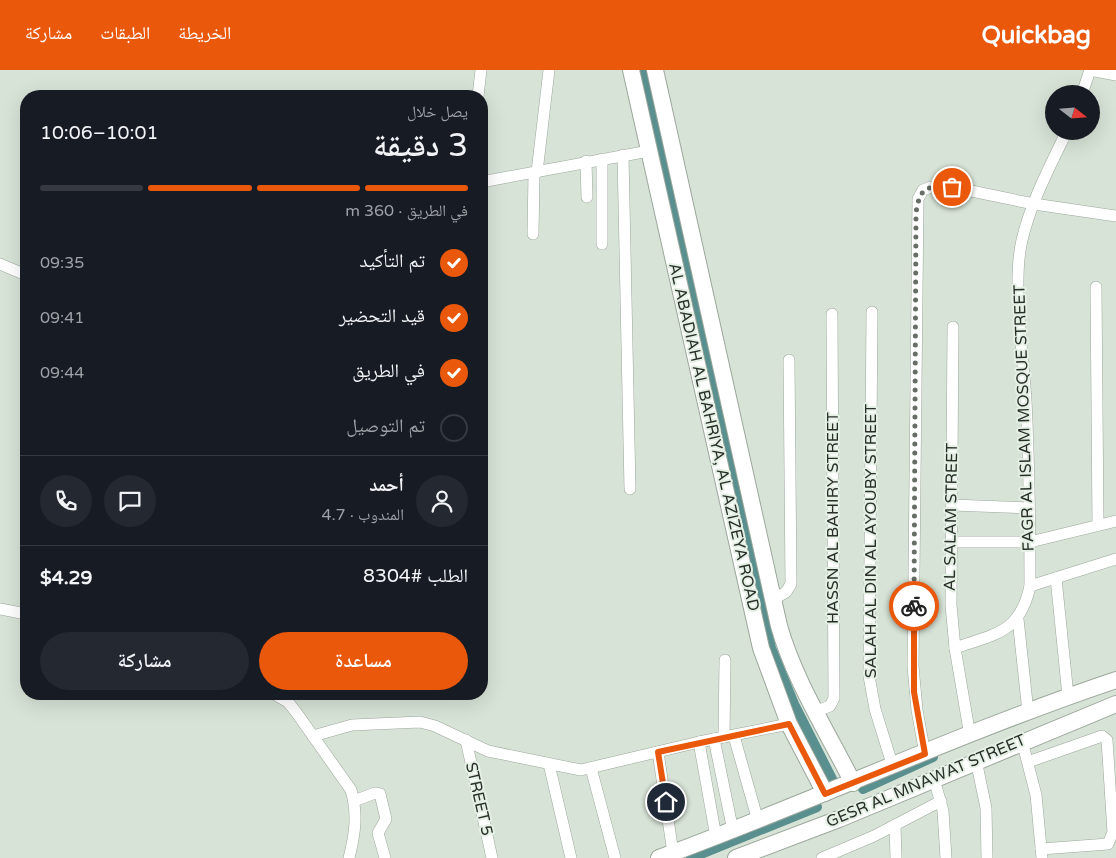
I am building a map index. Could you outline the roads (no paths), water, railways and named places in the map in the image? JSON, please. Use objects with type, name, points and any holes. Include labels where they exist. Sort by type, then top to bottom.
[{"type":"street","points":[[479,90],[481,70]]},
{"type":"street","points":[[533,234],[536,172],[549,70]]},
{"type":"street","name":"AL ABADIAH AL BAHRIYA, AL AZIZEYA ROAD","points":[[632,70],[762,648],[789,724],[825,794]]},
{"type":"street","name":"AL ABADIAH AL BAHRIYA, AL AZIZEYA ROAD","points":[[655,70],[788,658],[853,783]]},
{"type":"street","points":[[1085,85],[1090,70],[1116,75]]},
{"type":"street","name":"FAGR AL ISLAM MOSQUE STREET","points":[[1028,712],[1018,618],[1025,605],[1030,586],[1020,270],[1021,242],[1034,204],[1064,140]]},
{"type":"street","points":[[488,181],[586,161],[649,151]]},
{"type":"street","points":[[623,155],[630,489]]},
{"type":"street","points":[[602,159],[602,244]]},
{"type":"street","points":[[586,161],[587,197]]},
{"type":"street","points":[[925,754],[917,710],[913,666],[916,223],[918,199],[923,190],[931,187],[952,187],[1034,204],[1116,216]]},
{"type":"street","points":[[0,264],[20,272]]},
{"type":"street","points":[[1096,287],[1098,526]]},
{"type":"street","name":"SALAH AL DIN AL AYOUBY STREET","points":[[872,312],[869,676],[875,709],[893,766]]},
{"type":"street","name":"HASSN AL BAHIRY STREET","points":[[817,711],[830,706],[834,698],[832,314]]},
{"type":"street","name":"AL SALAM STREET","points":[[953,326],[951,605],[955,648],[970,736]]},
{"type":"street","points":[[774,599],[786,592],[791,584],[789,360]]},
{"type":"street","points":[[952,505],[1029,508]]},
{"type":"street","points":[[952,542],[1030,542],[1116,521]]},
{"type":"street","points":[[1030,586],[1116,559]]},
{"type":"street","points":[[1056,578],[1068,696]]},
{"type":"street","points":[[0,609],[20,613]]},
{"type":"street","points":[[955,648],[1000,632],[1018,618]]},
{"type":"street","points":[[725,660],[724,738],[733,831]]},
{"type":"street","name":"GESR AL MNAWAT STREET","points":[[666,855],[733,831],[1068,696],[1116,680]]},
{"type":"street","points":[[284,700],[288,702],[343,776],[354,801],[356,819],[349,858]]},
{"type":"street","name":"GESR AL MNAWAT STREET","points":[[736,858],[1116,704]]},
{"type":"street","points":[[313,736],[352,724],[412,721],[435,726],[488,751],[528,758],[575,770],[789,724]]},
{"type":"street","points":[[1022,741],[1036,795],[1042,854],[1108,844],[1113,832],[1107,740],[1102,736],[1028,762]]},
{"type":"street","points":[[724,738],[758,821]]},
{"type":"street","name":"STREET 5","points":[[466,740],[492,858]]},
{"type":"street","points":[[699,742],[716,837]]},
{"type":"street","points":[[658,752],[666,855]]},
{"type":"street","points":[[976,760],[986,808],[987,858]]},
{"type":"street","points":[[549,764],[571,858]]},
{"type":"street","points":[[591,768],[615,858]]},
{"type":"street","points":[[934,779],[941,801],[946,858]]},
{"type":"street","points":[[354,801],[375,793],[380,794],[386,819],[378,830],[378,836],[385,858]]},
{"type":"street","points":[[822,858],[845,854],[941,801]]},
{"type":"street","points":[[895,825],[896,858]]},
{"type":"waterway","points":[[644,70],[771,648],[794,704],[834,783]]},
{"type":"waterway","points":[[863,789],[933,757]]},
{"type":"waterway","points":[[691,858],[817,807]]}]
